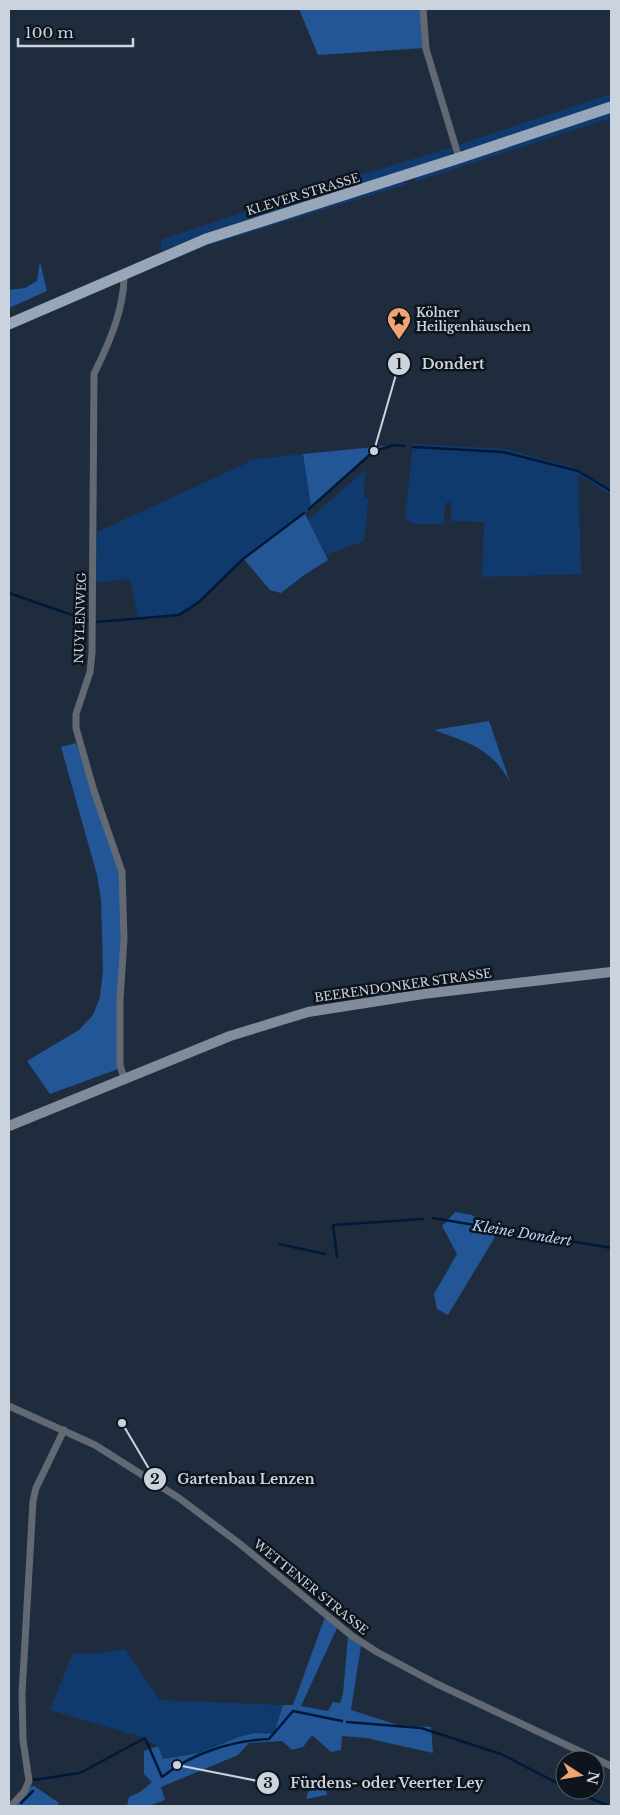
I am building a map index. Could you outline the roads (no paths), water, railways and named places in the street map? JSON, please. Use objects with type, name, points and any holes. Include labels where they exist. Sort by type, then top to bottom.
[{"type":"main road","name":"KLEVER STRASSE","points":[[9,324],[124,272],[206,238],[459,158],[611,107]]},
{"type":"street","points":[[423,9],[426,49],[459,158]]},
{"type":"street","name":"NUYLENWEG","points":[[124,272],[125,286],[110,342],[94,374],[92,653],[90,672],[78,707],[76,728],[94,791],[122,872],[124,939],[120,1055],[124,1078]]},
{"type":"street","name":"BEERENDONKER STRASSE","points":[[9,1126],[230,1036],[308,1012],[432,992],[611,972]]},
{"type":"street","name":"WETTENER STRASSE","points":[[9,1406],[64,1430],[125,1462],[196,1509],[352,1636],[377,1652],[435,1683],[611,1766]]},
{"type":"street","points":[[10,1806],[24,1792],[29,1781],[23,1740],[22,1694],[33,1501],[36,1488],[64,1430]]},
{"type":"waterway","points":[[309,509],[374,451],[394,445],[404,446]]},
{"type":"waterway","points":[[413,447],[503,452],[578,471],[611,491]]},
{"type":"waterway","points":[[97,622],[179,615],[199,602],[243,559],[304,513]]},
{"type":"waterway","points":[[9,593],[89,621]]},
{"type":"waterway","name":"Kleine Dondert","points":[[433,1218],[611,1248]]},
{"type":"waterway","name":"Kleine Dondert","points":[[337,1257],[333,1225],[423,1219]]},
{"type":"waterway","name":"Kleine Dondert","points":[[279,1244],[325,1254]]},
{"type":"waterway","points":[[33,1780],[80,1773],[145,1738],[162,1777],[186,1761],[213,1750],[240,1742],[269,1739],[293,1711],[342,1721]]},
{"type":"waterway","points":[[347,1722],[421,1728],[501,1754],[555,1782]]},
{"type":"waterway","points":[[21,1803],[33,1791]]},
{"type":"waterway","points":[[595,1800],[609,1806]]},
{"type":"place","name":"Kölner Heiligenhäuschen","points":[[399,340]]},
{"type":"place","name":"Dondert","points":[[374,451]]},
{"type":"place","name":"Gartenbau Lenzen","points":[[122,1423]]},
{"type":"place","name":"Fürdens- oder Veerter Ley","points":[[177,1765]]}]
